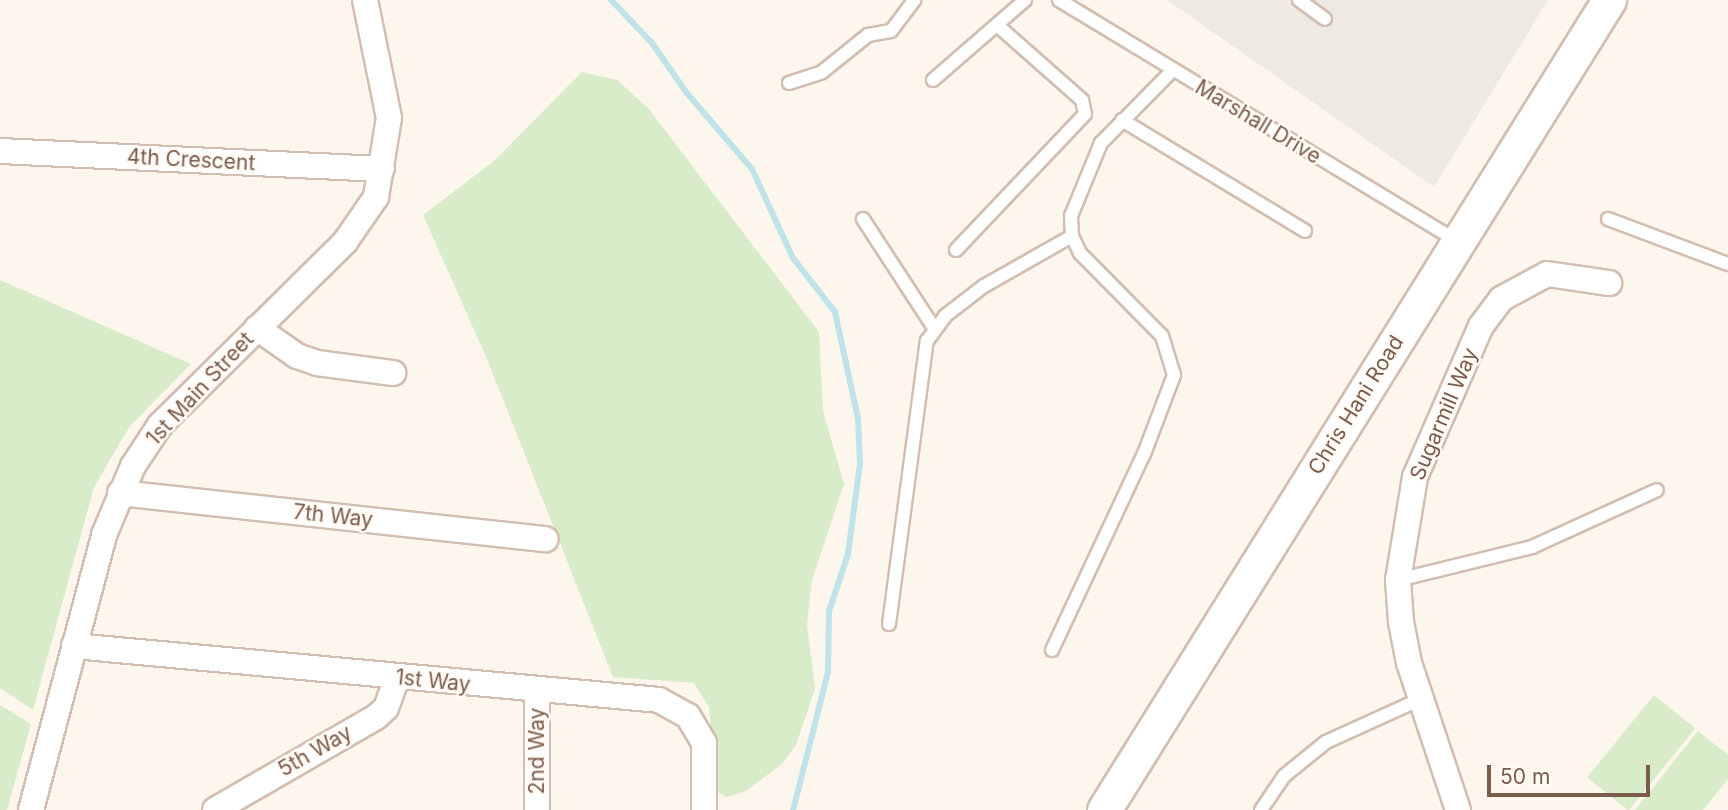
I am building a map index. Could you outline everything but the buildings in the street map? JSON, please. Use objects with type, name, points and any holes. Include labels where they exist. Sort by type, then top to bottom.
[{"type":"main road","name":"Chris Hani Road","points":[[1104,810],[1609,0]]},
{"type":"street","name":"1st Main Street","points":[[31,810],[74,646],[120,493],[160,425],[362,221],[376,197],[389,118],[365,0]]},
{"type":"street","name":"4th Crescent","points":[[0,151],[382,169]]},
{"type":"street","name":"Sugarmill Way","points":[[1458,810],[1409,663],[1398,580],[1415,477],[1491,310],[1514,289],[1547,274],[1609,283]]},
{"type":"street","points":[[257,328],[297,356],[317,363],[394,373]]},
{"type":"street","name":"7th Way","points":[[120,493],[546,539]]},
{"type":"street","name":"1st Way","points":[[74,646],[537,691],[659,700],[675,705],[688,716],[705,743],[705,810]]},
{"type":"street","name":"5th Way","points":[[215,810],[376,717],[386,708],[397,677]]},
{"type":"street","name":"2nd Way","points":[[537,691],[537,810]]},
{"type":"lane","points":[[789,83],[822,72],[868,35],[891,31],[914,0]]},
{"type":"lane","points":[[933,79],[1026,0]]},
{"type":"lane","name":"Marshall Drive","points":[[1059,0],[1458,242]]},
{"type":"lane","points":[[1299,0],[1325,19]]},
{"type":"lane","points":[[956,250],[1086,114],[1082,100],[997,24]]},
{"type":"lane","points":[[1052,650],[1144,454],[1174,375],[1162,337],[1080,253],[1072,236],[1071,216],[1086,173],[1101,143],[1173,70]]},
{"type":"lane","points":[[1122,120],[1305,231]]},
{"type":"lane","points":[[863,219],[934,328]]},
{"type":"lane","points":[[1608,219],[1728,264]]},
{"type":"lane","points":[[890,624],[927,341],[934,328],[984,286],[1072,236]]},
{"type":"lane","points":[[1398,580],[1532,547],[1657,490]]},
{"type":"lane","points":[[1261,810],[1284,776],[1326,742],[1421,699]]},
{"type":"shaded area","points":[[1167,0],[1548,0],[1434,187]]},
{"type":"green space","points":[[582,72],[617,80],[648,108],[819,332],[823,411],[844,484],[812,580],[807,625],[815,689],[796,745],[782,764],[746,791],[727,797],[717,792],[709,707],[694,683],[613,677],[487,359],[423,215],[494,161]]},
{"type":"green space","points":[[0,280],[191,364],[130,426],[94,487],[33,710],[0,688]]},
{"type":"green space","points":[[1654,695],[1695,728],[1629,810],[1587,777]]},
{"type":"green space","points":[[0,705],[31,724],[7,810],[0,810]]},
{"type":"green space","points":[[1698,731],[1728,755],[1728,779],[1703,810],[1635,810]]},
{"type":"waterway","points":[[611,0],[652,43],[686,92],[752,169],[793,258],[835,312],[858,418],[860,464],[848,554],[829,611],[828,672],[793,810]]}]
